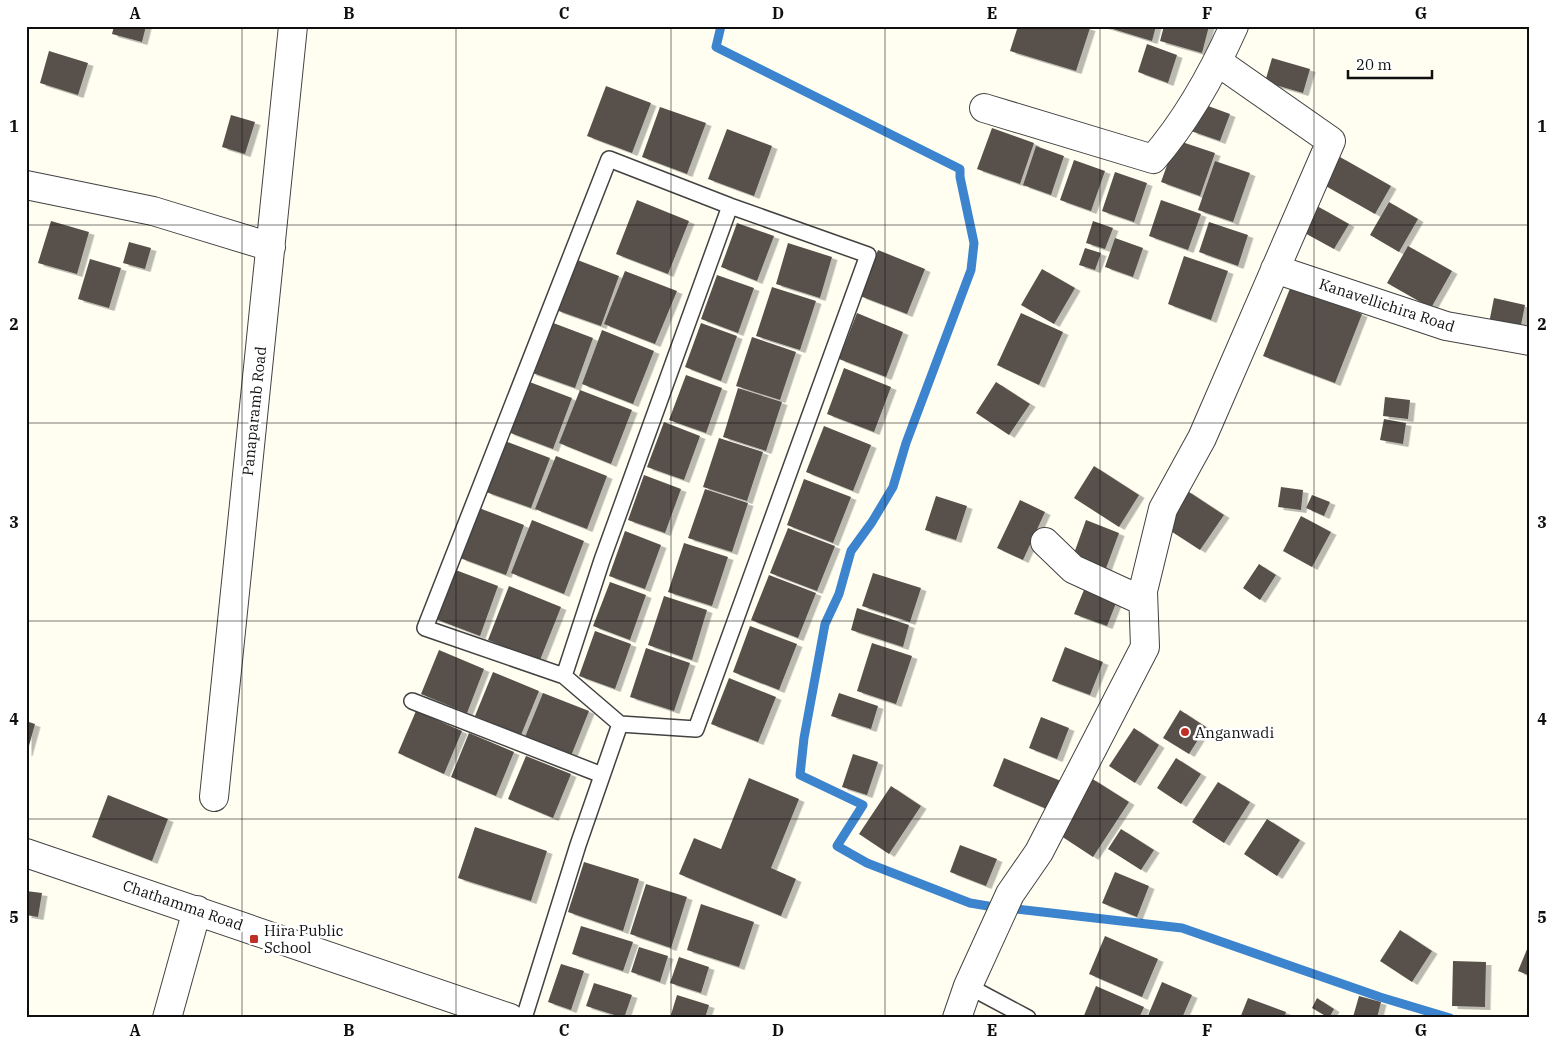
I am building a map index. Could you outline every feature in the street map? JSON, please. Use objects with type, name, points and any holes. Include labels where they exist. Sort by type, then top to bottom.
[{"type":"street","name":"Panaparamb Road","points":[[214,797],[294,26]]},
{"type":"street","points":[[984,108],[1153,159],[1169,140],[1218,62],[1234,26]]},
{"type":"street","points":[[957,1018],[968,986],[1010,894],[1039,852],[1145,647],[1143,591],[1163,509],[1202,438],[1331,141],[1218,62]]},
{"type":"street","points":[[26,185],[153,211],[271,247]]},
{"type":"street","name":"Kanavellichira Road","points":[[1275,269],[1446,326],[1530,341]]},
{"type":"street","points":[[1045,542],[1073,569],[1143,601]]},
{"type":"street","name":"Chathamma Road","points":[[26,853],[197,910],[453,1008],[510,1018]]},
{"type":"street","points":[[167,1018],[197,910]]},
{"type":"lane","points":[[610,159],[730,206],[868,255],[696,729],[620,724],[564,676],[425,628],[610,159]]},
{"type":"lane","points":[[564,676],[602,560],[730,206]]},
{"type":"lane","points":[[412,701],[602,775]]},
{"type":"lane","points":[[524,1018],[620,724]]},
{"type":"lane","points":[[968,986],[1028,1018]]},
{"type":"building","points":[[114,26],[146,26],[142,42],[112,34]]},
{"type":"building","points":[[1018,26],[1083,26],[1090,28],[1076,71],[1010,51]]},
{"type":"building","points":[[1103,26],[1156,26],[1152,41]]},
{"type":"building","points":[[1164,26],[1209,26],[1202,53],[1160,41]]},
{"type":"building","points":[[1147,44],[1177,55],[1168,83],[1138,72]]},
{"type":"building","points":[[49,51],[88,63],[78,95],[40,83]]},
{"type":"building","points":[[1272,58],[1310,69],[1303,93],[1265,82]]},
{"type":"building","points":[[606,86],[651,103],[632,153],[587,136]]},
{"type":"building","points":[[1200,103],[1230,114],[1220,141],[1191,131]]},
{"type":"building","points":[[660,107],[706,123],[687,174],[642,157]]},
{"type":"building","points":[[231,115],[255,122],[245,154],[222,147]]},
{"type":"building","points":[[992,128],[1034,143],[1020,184],[977,169]]},
{"type":"building","points":[[727,129],[772,146],[754,196],[708,179]]},
{"type":"building","points":[[1176,140],[1215,153],[1200,196],[1161,182]]},
{"type":"building","points":[[1036,146],[1064,156],[1051,195],[1023,185]]},
{"type":"building","points":[[1340,157],[1391,186],[1375,214],[1324,185]]},
{"type":"building","points":[[1074,160],[1105,171],[1091,211],[1060,200]]},
{"type":"building","points":[[1215,161],[1250,173],[1233,222],[1198,210]]},
{"type":"building","points":[[1115,172],[1147,183],[1134,222],[1102,211]]},
{"type":"building","points":[[637,200],[689,221],[668,274],[616,254]]},
{"type":"building","points":[[1161,200],[1201,214],[1188,250],[1149,236]]},
{"type":"building","points":[[1389,202],[1418,219],[1399,252],[1370,235]]},
{"type":"building","points":[[1317,206],[1349,224],[1334,249],[1303,232]]},
{"type":"building","points":[[51,221],[89,232],[77,274],[38,263]]},
{"type":"building","points":[[1093,221],[1113,228],[1105,249],[1086,243]]},
{"type":"building","points":[[1209,222],[1248,235],[1238,266],[1199,252]]},
{"type":"building","points":[[737,223],[774,236],[757,281],[721,267]]},
{"type":"building","points":[[1115,238],[1143,248],[1133,277],[1105,267]]},
{"type":"building","points":[[129,242],[151,248],[145,269],[123,263]]},
{"type":"building","points":[[788,243],[832,257],[820,298],[776,284]]},
{"type":"building","points":[[1408,246],[1452,271],[1431,308],[1387,283]]},
{"type":"building","points":[[1085,248],[1101,253],[1095,270],[1079,265]]},
{"type":"building","points":[[878,250],[925,269],[907,314],[860,296]]},
{"type":"building","points":[[1184,256],[1228,271],[1211,320],[1168,304]]},
{"type":"building","points":[[90,259],[121,268],[109,308],[78,299]]},
{"type":"building","points":[[575,259],[619,276],[601,326],[556,310]]},
{"type":"building","points":[[1042,269],[1075,288],[1054,324],[1021,305]]},
{"type":"building","points":[[625,271],[677,291],[655,344],[604,324]]},
{"type":"building","points":[[717,275],[754,288],[738,333],[701,319]]},
{"type":"building","points":[[1291,286],[1362,314],[1335,383],[1263,356]]},
{"type":"building","points":[[772,287],[816,301],[800,350],[756,336]]},
{"type":"building","points":[[1494,298],[1525,305],[1520,330],[1489,323]]},
{"type":"building","points":[[857,313],[903,332],[886,377],[839,359]]},
{"type":"building","points":[[1021,313],[1063,332],[1039,385],[997,365]]},
{"type":"building","points":[[548,321],[593,338],[575,388],[530,372]]},
{"type":"building","points":[[701,323],[737,336],[721,381],[685,367]]},
{"type":"building","points":[[602,330],[654,351],[633,404],[582,384]]},
{"type":"building","points":[[752,337],[796,352],[780,400],[736,386]]},
{"type":"building","points":[[844,368],[891,387],[874,432],[827,414]]},
{"type":"building","points":[[686,375],[722,388],[706,433],[669,420]]},
{"type":"building","points":[[527,381],[572,398],[553,449],[508,432]]},
{"type":"building","points":[[996,382],[1030,404],[1009,435],[976,413]]},
{"type":"building","points":[[738,388],[782,402],[766,451],[723,437]]},
{"type":"building","points":[[580,390],[632,410],[611,464],[559,443]]},
{"type":"building","points":[[1385,397],[1410,400],[1408,419],[1383,416]]},
{"type":"building","points":[[1384,419],[1406,423],[1403,444],[1380,440]]},
{"type":"building","points":[[664,422],[700,436],[684,480],[647,467]]},
{"type":"building","points":[[824,426],[871,445],[853,491],[806,472]]},
{"type":"building","points":[[719,438],[763,452],[747,501],[703,487]]},
{"type":"building","points":[[505,441],[550,458],[531,508],[486,492]]},
{"type":"building","points":[[556,456],[607,476],[587,529],[535,509]]},
{"type":"building","points":[[1094,466],[1139,495],[1119,527],[1074,498]]},
{"type":"building","points":[[644,475],[681,489],[665,533],[628,520]]},
{"type":"building","points":[[804,479],[851,497],[833,543],[787,525]]},
{"type":"building","points":[[1281,487],[1303,490],[1301,510],[1278,507]]},
{"type":"building","points":[[705,489],[748,503],[732,552],[688,538]]},
{"type":"building","points":[[1186,490],[1224,515],[1200,550],[1163,526]]},
{"type":"building","points":[[1312,495],[1330,502],[1324,516],[1306,508]]},
{"type":"building","points":[[936,496],[967,506],[956,540],[925,530]]},
{"type":"building","points":[[1020,500],[1045,512],[1023,560],[997,548]]},
{"type":"building","points":[[479,508],[524,525],[506,575],[460,558]]},
{"type":"building","points":[[1301,516],[1331,532],[1312,567],[1283,551]]},
{"type":"building","points":[[532,520],[584,541],[564,594],[511,573]]},
{"type":"building","points":[[1086,520],[1119,533],[1105,571],[1072,559]]},
{"type":"building","points":[[788,528],[835,546],[817,591],[770,573]]},
{"type":"building","points":[[625,531],[661,545],[645,589],[609,576]]},
{"type":"building","points":[[684,543],[728,557],[712,606],[668,592]]},
{"type":"building","points":[[1259,564],[1276,575],[1260,600],[1243,588]]},
{"type":"building","points":[[453,569],[498,586],[480,636],[433,618]]},
{"type":"building","points":[[873,573],[921,588],[910,622],[862,606]]},
{"type":"building","points":[[769,575],[816,593],[798,638],[751,620]]},
{"type":"building","points":[[610,582],[646,595],[630,640],[593,626]]},
{"type":"building","points":[[1086,585],[1118,598],[1107,626],[1074,614]]},
{"type":"building","points":[[509,586],[561,607],[540,660],[488,640]]},
{"type":"building","points":[[664,596],[707,610],[692,660],[648,645]]},
{"type":"building","points":[[857,608],[909,625],[903,647],[851,630]]},
{"type":"building","points":[[750,626],[797,644],[779,690],[733,672]]},
{"type":"building","points":[[595,631],[631,644],[615,689],[579,676]]},
{"type":"building","points":[[872,643],[912,656],[896,704],[857,691]]},
{"type":"building","points":[[1065,647],[1103,662],[1090,695],[1052,681]]},
{"type":"building","points":[[646,648],[690,663],[674,711],[630,697]]},
{"type":"building","points":[[439,650],[484,669],[467,713],[421,694]]},
{"type":"building","points":[[493,672],[539,691],[521,735],[475,716]]},
{"type":"building","points":[[729,678],[776,697],[758,742],[711,724]]},
{"type":"building","points":[[543,693],[589,711],[571,756],[525,737]]},
{"type":"building","points":[[839,693],[878,706],[871,729],[831,716]]},
{"type":"building","name":"Anganwadi","points":[[1180,710],[1206,727],[1189,754],[1163,738]]},
{"type":"building","points":[[416,711],[462,731],[444,774],[398,753]]},
{"type":"building","points":[[1041,717],[1069,728],[1057,759],[1029,748]]},
{"type":"building","points":[[26,721],[35,724],[27,753],[26,753]]},
{"type":"building","points":[[1134,728],[1159,745],[1135,783],[1109,766]]},
{"type":"building","points":[[469,733],[514,752],[496,796],[451,777]]},
{"type":"building","points":[[853,754],[878,762],[867,795],[842,787]]},
{"type":"building","points":[[526,756],[571,774],[553,818],[508,799]]},
{"type":"building","points":[[1004,758],[1061,781],[1049,810],[993,786]]},
{"type":"building","points":[[1176,758],[1201,774],[1181,804],[1157,788]]},
{"type":"building","points":[[749,778],[799,799],[771,868],[796,879],[781,916],[679,874],[694,838],[721,849]]},
{"type":"building","points":[[1091,778],[1129,802],[1093,857],[1055,832]]},
{"type":"building","points":[[1218,782],[1250,802],[1224,843],[1192,822]]},
{"type":"building","points":[[891,786],[921,806],[889,854],[859,834]]},
{"type":"building","points":[[108,795],[168,819],[152,861],[92,837]]},
{"type":"building","points":[[1267,819],[1300,840],[1277,876],[1244,854]]},
{"type":"building","points":[[475,827],[547,851],[531,901],[458,878]]},
{"type":"building","points":[[1121,829],[1154,850],[1141,870],[1108,849]]},
{"type":"building","points":[[960,845],[997,859],[986,886],[950,872]]},
{"type":"building","points":[[584,862],[639,879],[623,931],[568,912]]},
{"type":"building","points":[[1115,872],[1149,886],[1137,917],[1102,903]]},
{"type":"building","points":[[646,884],[687,897],[671,948],[630,934]]},
{"type":"building","points":[[26,891],[42,893],[38,917],[26,915]]},
{"type":"building","points":[[701,904],[754,922],[739,967],[687,950]]},
{"type":"building","points":[[581,926],[633,942],[623,971],[572,954]]},
{"type":"building","points":[[1400,930],[1432,951],[1412,982],[1380,961]]},
{"type":"building","points":[[1105,936],[1158,959],[1142,997],[1089,974]]},
{"type":"building","points":[[1530,942],[1530,976],[1518,971]]},
{"type":"building","points":[[639,947],[668,956],[660,982],[631,972]]},
{"type":"building","points":[[679,957],[709,967],[701,993],[670,983]]},
{"type":"building","points":[[1453,961],[1486,962],[1485,1007],[1452,1006]]},
{"type":"building","points":[[561,964],[584,971],[571,1010],[548,1002]]},
{"type":"building","points":[[1162,982],[1192,995],[1182,1018],[1147,1018]]},
{"type":"building","points":[[594,983],[632,995],[624,1018],[586,1006]]},
{"type":"building","points":[[1096,986],[1144,1007],[1139,1018],[1083,1018]]},
{"type":"building","points":[[677,995],[709,1005],[705,1018],[670,1018]]},
{"type":"building","points":[[1359,996],[1381,1002],[1377,1018],[1353,1017]]},
{"type":"building","points":[[1248,998],[1286,1012],[1284,1018],[1240,1018]]},
{"type":"building","points":[[1317,998],[1334,1009],[1329,1018],[1312,1008]]},
{"type":"waterway","points":[[721,26],[716,47],[960,169],[974,243],[971,270],[906,443],[893,487],[872,522],[851,551],[839,594],[825,624],[804,738],[800,775],[863,805],[837,846],[867,863],[970,903],[988,906]]},
{"type":"waterway","points":[[1016,909],[1182,928],[1380,997],[1450,1018]]},
{"type":"place","name":"Anganwadi","points":[[1185,732]]},
{"type":"place","name":"Hira Public School","points":[[254,939]]}]
